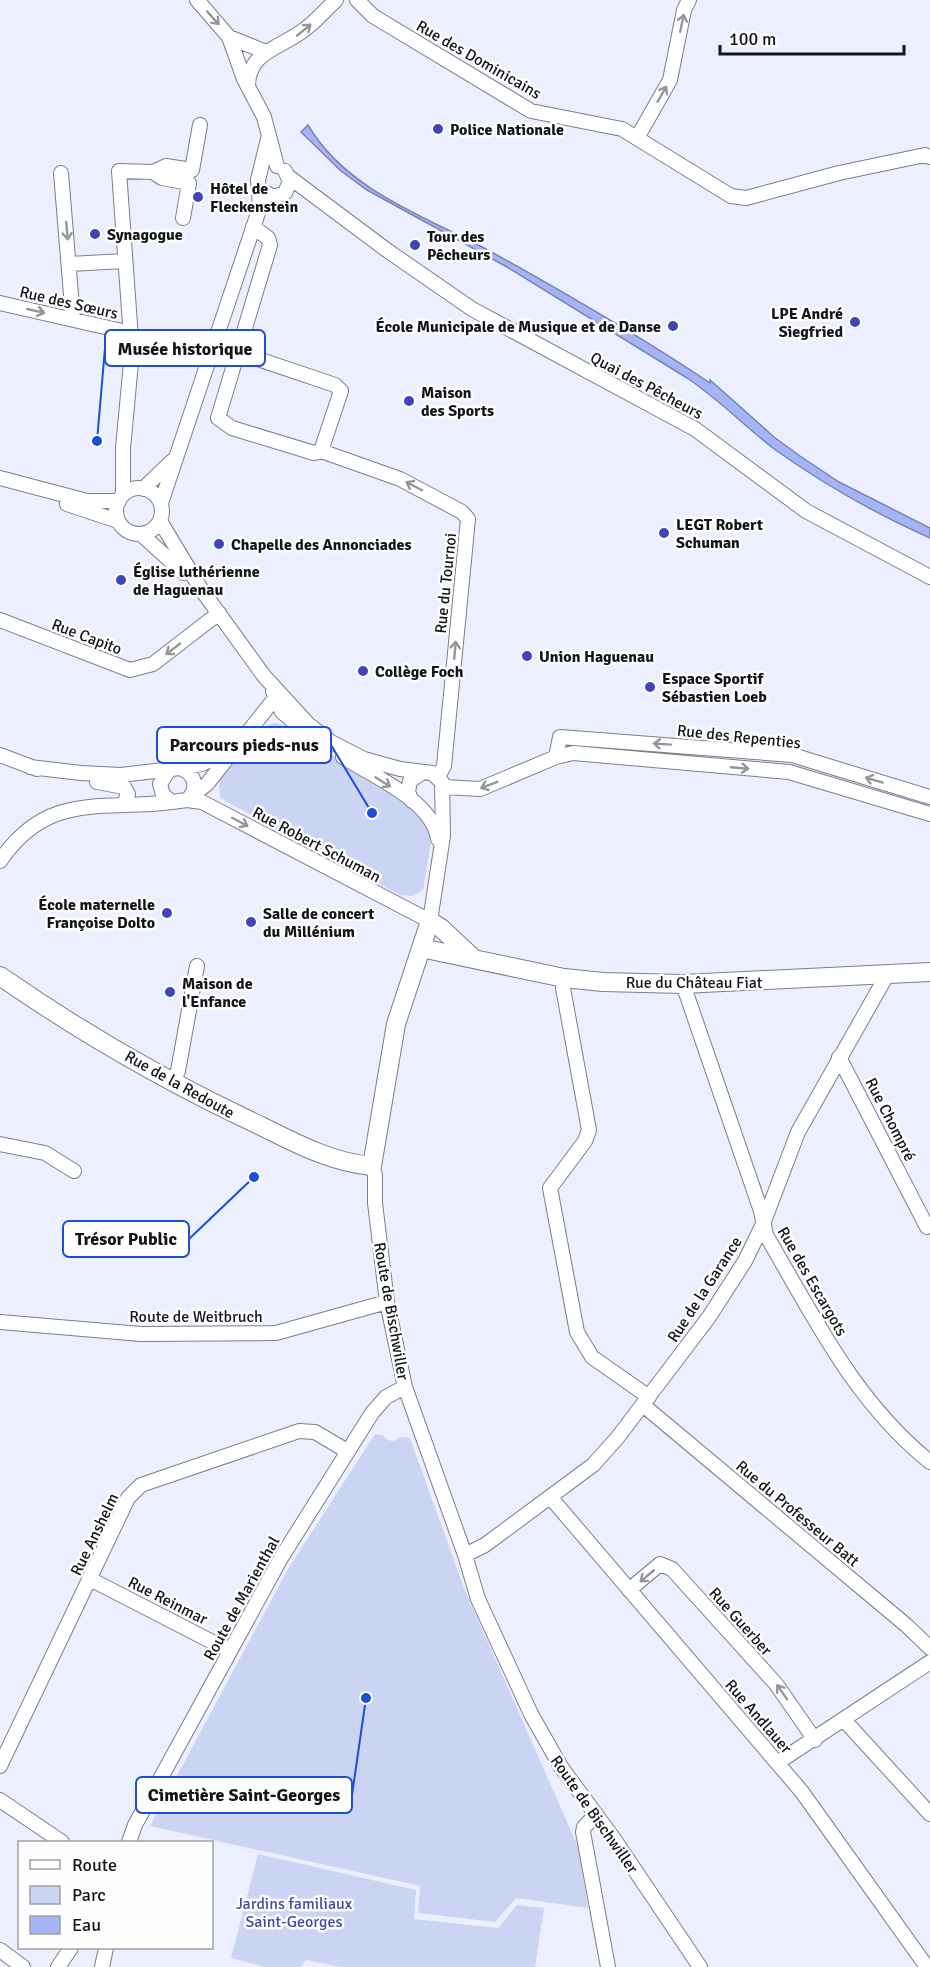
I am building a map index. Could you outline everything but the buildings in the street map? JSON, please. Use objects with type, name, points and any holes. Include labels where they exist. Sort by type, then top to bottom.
[{"type":"main road","name":"Route de Bischwiller","points":[[372,1167],[396,1024],[430,921]]},
{"type":"main road","points":[[430,921],[441,927],[472,957]]},
{"type":"main road","name":"Rue du Château Fiat","points":[[421,948],[564,978],[683,984],[887,975],[926,968]]},
{"type":"main road","name":"Rue de la Redoute","points":[[0,976],[38,1002],[173,1082],[285,1138],[338,1159],[372,1167]]},
{"type":"street","points":[[196,0],[230,37],[266,52]]},
{"type":"street","points":[[248,86],[252,66],[266,52],[304,30],[336,0]]},
{"type":"street","name":"Rue des Dominicains","points":[[357,0],[373,16],[531,111],[622,129],[731,196],[746,198],[839,173],[925,155],[930,157]]},
{"type":"street","points":[[637,138],[670,80],[684,10],[689,0]]},
{"type":"street","points":[[230,37],[237,63],[264,117],[277,166],[290,177],[290,186],[260,207]]},
{"type":"street","points":[[200,125],[192,170],[166,166],[153,172],[119,171],[132,352],[121,498],[116,511],[118,521],[124,529],[142,535],[201,589]]},
{"type":"street","points":[[268,139],[258,180],[260,207],[161,503],[160,521],[201,589],[277,695],[314,730],[345,750],[376,763],[423,772],[441,787],[434,806],[415,803],[408,792],[410,781],[423,772]]},
{"type":"street","points":[[261,173],[268,166],[277,166]]},
{"type":"street","points":[[153,172],[162,178],[189,183],[183,219]]},
{"type":"street","points":[[62,173],[73,319]]},
{"type":"street","name":"Quai des Pêcheurs","points":[[290,177],[472,309],[695,429],[806,511],[930,577]]},
{"type":"street","points":[[260,190],[278,196]]},
{"type":"street","name":"Quai des Pêcheurs","points":[[278,196],[294,193],[306,195],[349,222]]},
{"type":"street","points":[[251,233],[268,238],[269,249],[237,352],[335,385],[341,391],[321,451]]},
{"type":"street","points":[[70,264],[124,261]]},
{"type":"street","name":"Rue des Sœurs","points":[[0,303],[131,333]]},
{"type":"street","name":"Rue du Tournoi","points":[[237,352],[218,418],[231,428],[314,453],[321,451],[400,478],[462,512],[468,519],[441,787],[443,836],[430,921]]},
{"type":"street","points":[[123,456],[142,489],[157,496],[161,503]]},
{"type":"street","points":[[0,478],[87,501],[121,498],[142,489],[176,458]]},
{"type":"street","points":[[32,488],[47,497],[118,521]]},
{"type":"street","points":[[142,535],[153,530],[160,521]]},
{"type":"street","name":"Rue Capito","points":[[0,620],[130,670],[153,664],[219,613]]},
{"type":"street","points":[[0,861],[22,836],[43,820],[69,810],[130,800],[172,802],[189,798],[207,784],[231,750],[277,695]]},
{"type":"street","points":[[277,695],[282,712],[302,731],[415,803],[434,822],[439,858]]},
{"type":"street","name":"Rue des Repenties","points":[[556,757],[560,737],[792,755],[930,797]]},
{"type":"street","points":[[130,800],[150,792],[170,772],[202,764],[231,750]]},
{"type":"street","name":"Rue des Repenties","points":[[441,787],[480,789],[556,757],[573,753],[789,772],[930,814]]},
{"type":"street","points":[[0,755],[67,778],[120,785],[130,800]]},
{"type":"street","points":[[30,767],[89,774],[189,773],[194,782],[189,798]]},
{"type":"street","points":[[170,772],[160,790],[172,802]]},
{"type":"street","name":"Rue Robert Schuman","points":[[189,798],[202,802],[430,921]]},
{"type":"street","points":[[173,1082],[178,1071],[198,966]]},
{"type":"street","name":"Rue de la Garance","points":[[465,1555],[485,1545],[593,1465],[646,1401],[709,1317],[745,1261],[763,1224],[798,1132],[887,975]]},
{"type":"street","name":"Rue du Professeur Batt","points":[[564,978],[563,988],[589,1130],[585,1141],[550,1188],[576,1332],[592,1356],[930,1648]]},
{"type":"street","name":"Rue des Escargots","points":[[683,984],[761,1211],[766,1235],[844,1369],[875,1410],[930,1462]]},
{"type":"street","name":"Rue Chompré","points":[[839,1057],[927,1227],[930,1224]]},
{"type":"street","points":[[0,1144],[45,1154],[74,1171]]},
{"type":"street","name":"Route de Bischwiller","points":[[372,1167],[375,1175],[375,1201],[387,1302],[405,1387],[465,1555],[482,1589],[504,1653],[546,1742],[566,1776],[596,1815],[700,1967]]},
{"type":"street","name":"Route de Weitbruch","points":[[1,1325],[141,1334],[276,1333],[387,1302]]},
{"type":"street","name":"Route de Marienthal","points":[[129,1841],[135,1825],[281,1558],[347,1451],[386,1397],[405,1387]]},
{"type":"street","name":"Rue Anshelm","points":[[0,1766],[128,1498],[141,1485],[299,1431],[315,1432],[347,1451]]},
{"type":"street","name":"Rue Andlauer","points":[[551,1498],[802,1792],[927,1967]]},
{"type":"street","name":"Rue Guerber","points":[[629,1590],[660,1564],[672,1569],[776,1683],[815,1740]]},
{"type":"street","name":"Rue Reinmar","points":[[90,1579],[230,1651]]},
{"type":"street","points":[[777,1763],[930,1662]]},
{"type":"street","points":[[844,1720],[930,1814]]},
{"type":"street","points":[[0,1800],[61,1841]]},
{"type":"street","points":[[596,1815],[584,1827],[584,1832],[608,1967]]},
{"type":"street","points":[[58,1967],[70,1949]]},
{"type":"street","points":[[102,1967],[106,1949]]},
{"type":"street","points":[[0,1950],[23,1967]]},
{"type":"green space","points":[[276,723],[291,728],[413,808],[429,826],[431,842],[423,890],[413,896],[400,895],[220,798],[219,782],[222,777],[268,725]]},
{"type":"green space","points":[[375,1434],[383,1435],[387,1440],[394,1441],[400,1437],[410,1438],[464,1588],[579,1849],[588,1908],[516,1898],[495,1922],[418,1913],[420,1886],[150,1826],[288,1569]]},
{"type":"green space","name":"Jardins familiaux Saint-Georges","points":[[258,1854],[416,1890],[414,1919],[498,1928],[517,1905],[544,1908],[535,1967],[340,1967],[306,1960],[301,1967],[264,1967],[231,1958]]},
{"type":"water","points":[[308,125],[324,148],[365,184],[388,199],[543,281],[710,383],[710,380],[774,437],[800,456],[839,482],[930,528],[930,538],[851,498],[795,464],[687,378],[507,267],[367,190],[341,171],[301,132]]},
{"type":"place","name":"Police Nationale","points":[[438,129]]},
{"type":"place","name":"Hôtel de Fleckenstein","points":[[198,197]]},
{"type":"place","name":"Synagogue","points":[[95,234]]},
{"type":"place","name":"Tour des Pêcheurs","points":[[415,245]]},
{"type":"place","name":"LPE André Siegfried","points":[[855,322]]},
{"type":"place","name":"École Municipale de Musique et de Danse","points":[[673,326]]},
{"type":"place","name":"Maison des Sports","points":[[409,401]]},
{"type":"place","name":"Musée historique","points":[[97,441]]},
{"type":"place","name":"LEGT Robert Schuman","points":[[664,533]]},
{"type":"place","name":"Chapelle des Annonciades","points":[[219,544]]},
{"type":"place","name":"Église luthérienne de Haguenau","points":[[121,580]]},
{"type":"place","name":"Union Haguenau","points":[[527,656]]},
{"type":"place","name":"Collège Foch","points":[[363,671]]},
{"type":"place","name":"Espace Sportif Sébastien Loeb","points":[[650,687]]},
{"type":"place","name":"Parcours pieds-nus","points":[[372,813]]},
{"type":"place","name":"École maternelle Françoise Dolto","points":[[167,913]]},
{"type":"place","name":"Salle de concert du Millénium","points":[[251,922]]},
{"type":"place","name":"Maison de l'Enfance","points":[[170,992]]},
{"type":"place","name":"Trésor Public","points":[[254,1177]]},
{"type":"place","name":"Cimetière Saint-Georges","points":[[366,1698]]}]
